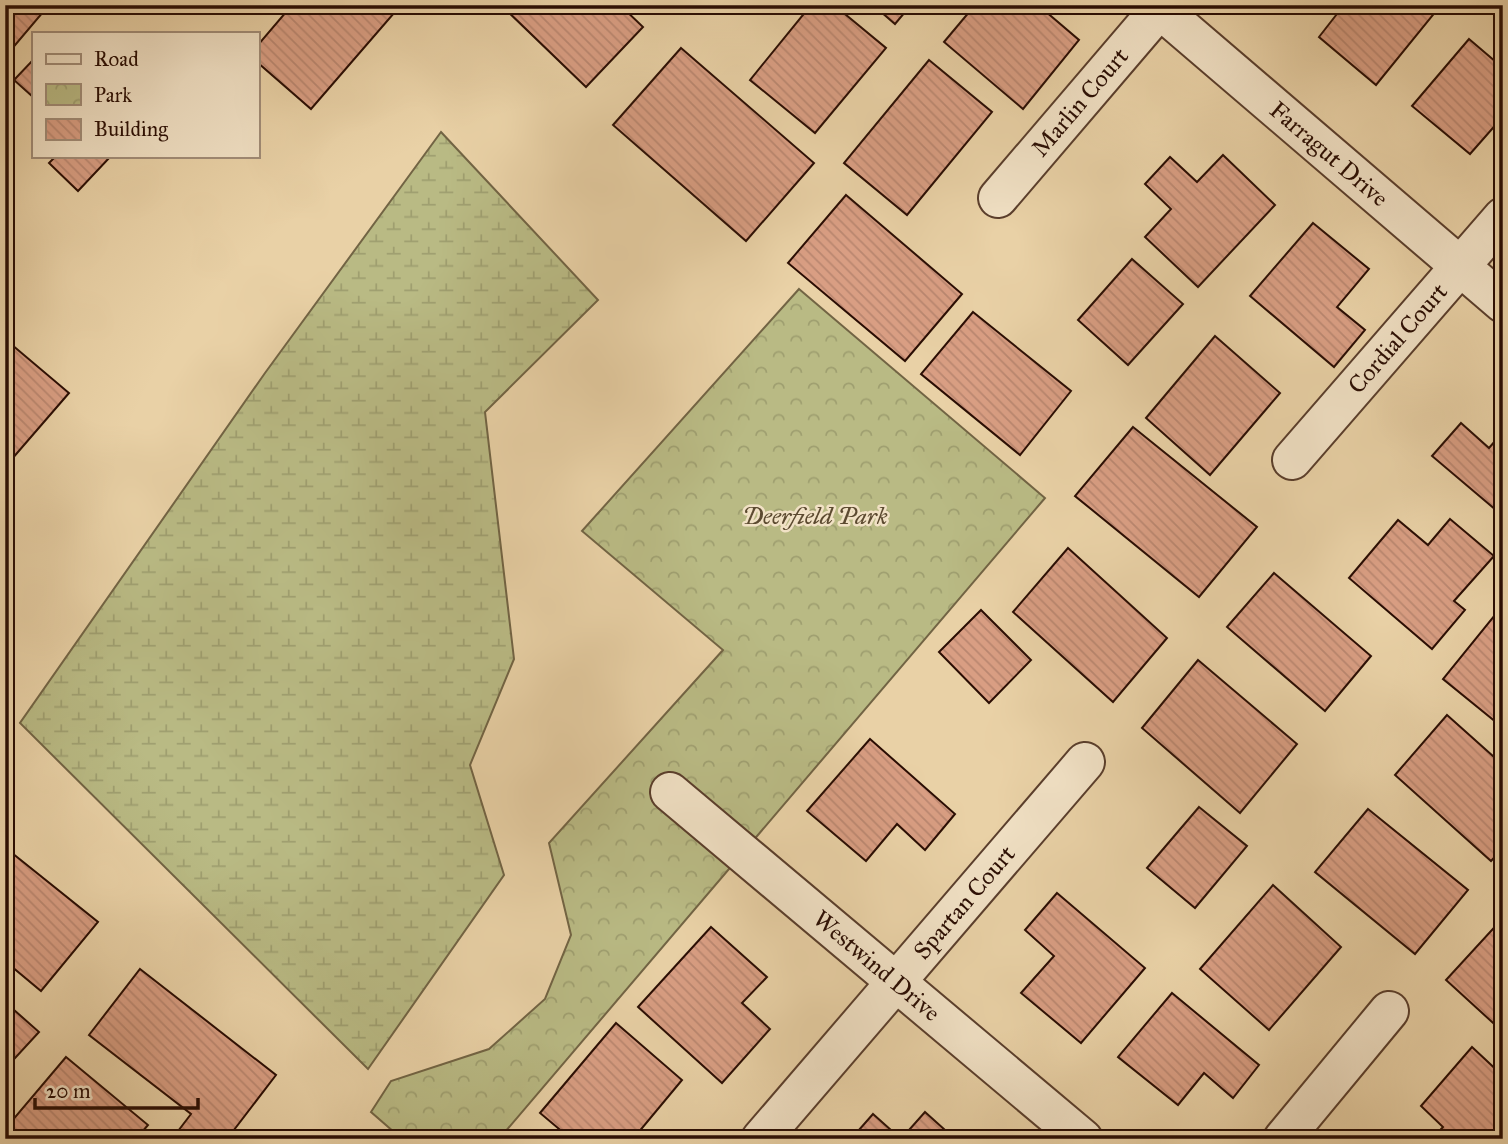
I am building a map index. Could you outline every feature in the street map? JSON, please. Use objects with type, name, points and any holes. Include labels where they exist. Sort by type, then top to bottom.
[{"type":"street","name":"Marlin Court","points":[[998,198],[1159,6]]},
{"type":"street","name":"Farragut Drive","points":[[1159,6],[1503,303]]},
{"type":"street","name":"Cordial Court","points":[[1292,460],[1503,217]]},
{"type":"street","name":"Spartan Court","points":[[761,1139],[1085,762]]},
{"type":"street","name":"Westwind Drive","points":[[670,792],[1083,1139]]},
{"type":"street","points":[[1283,1139],[1389,1011]]},
{"type":"green space","points":[[441,132],[598,300],[485,412],[514,659],[470,765],[504,875],[368,1069],[20,723],[265,373]]},
{"type":"green space","name":"Deerfield Park","points":[[799,289],[1045,498],[499,1139],[402,1139],[371,1112],[391,1081],[489,1049],[545,999],[571,935],[549,843],[723,650],[582,531]]},
{"type":"building","points":[[5,5],[49,5],[5,57]]},
{"type":"building","points":[[292,5],[401,5],[311,109],[259,64],[259,44]]},
{"type":"building","points":[[501,5],[620,5],[643,27],[586,87]]},
{"type":"building","points":[[811,5],[834,5],[886,48],[815,133],[750,80]]},
{"type":"building","points":[[873,5],[911,5],[895,24]]},
{"type":"building","points":[[975,5],[1038,5],[1079,40],[1023,109],[944,42]]},
{"type":"building","points":[[1344,5],[1431,5],[1437,10],[1376,85],[1319,37]]},
{"type":"building","points":[[1469,39],[1503,68],[1503,125],[1499,121],[1470,154],[1412,106]]},
{"type":"building","points":[[681,48],[814,163],[746,241],[613,125]]},
{"type":"building","points":[[929,60],[992,112],[907,215],[844,163]]},
{"type":"building","points":[[32,61],[32,96],[14,80]]},
{"type":"building","points":[[1223,155],[1275,205],[1198,287],[1145,237],[1171,209],[1145,184],[1170,157],[1197,182]]},
{"type":"building","points":[[54,158],[109,158],[78,191],[49,163]]},
{"type":"building","points":[[846,195],[962,294],[905,361],[788,263]]},
{"type":"building","points":[[1313,223],[1369,269],[1337,307],[1365,330],[1334,367],[1250,296]]},
{"type":"building","points":[[1132,259],[1183,304],[1128,365],[1078,320]]},
{"type":"building","points":[[973,312],[1071,391],[1020,455],[921,374]]},
{"type":"building","points":[[1215,336],[1280,393],[1210,475],[1146,418]]},
{"type":"building","points":[[5,339],[69,393],[5,467]]},
{"type":"building","points":[[1461,423],[1489,448],[1503,432],[1503,516],[1432,456]]},
{"type":"building","points":[[1133,427],[1257,527],[1199,597],[1075,496]]},
{"type":"building","points":[[1450,519],[1494,556],[1454,601],[1465,610],[1432,649],[1349,578],[1398,520],[1428,545]]},
{"type":"building","points":[[1068,548],[1167,638],[1113,702],[1013,612]]},
{"type":"building","points":[[1274,573],[1371,656],[1325,711],[1227,627]]},
{"type":"building","points":[[1503,605],[1503,727],[1502,727],[1443,679]]},
{"type":"building","points":[[981,610],[1031,660],[989,703],[939,652]]},
{"type":"building","points":[[1198,660],[1297,744],[1240,813],[1142,728]]},
{"type":"building","points":[[1447,715],[1503,765],[1503,848],[1491,861],[1395,775]]},
{"type":"building","points":[[870,739],[955,814],[925,850],[897,824],[866,861],[807,811]]},
{"type":"building","points":[[1199,807],[1247,846],[1195,908],[1147,868]]},
{"type":"building","points":[[1368,809],[1468,890],[1415,954],[1315,872]]},
{"type":"building","points":[[12,853],[98,922],[41,991],[5,961],[5,862]]},
{"type":"building","points":[[1273,885],[1341,947],[1269,1030],[1200,969]]},
{"type":"building","points":[[1057,893],[1145,968],[1081,1043],[1021,993],[1054,956],[1025,930]]},
{"type":"building","points":[[1503,919],[1503,1032],[1446,980]]},
{"type":"building","points":[[711,927],[767,977],[742,1003],[770,1029],[722,1083],[638,1007]]},
{"type":"building","points":[[140,969],[276,1075],[227,1139],[172,1139],[191,1114],[89,1035]]},
{"type":"building","points":[[1172,993],[1259,1065],[1233,1098],[1204,1073],[1178,1105],[1118,1057]]},
{"type":"building","points":[[5,1002],[39,1032],[5,1069]]},
{"type":"building","points":[[616,1023],[682,1080],[633,1139],[571,1139],[540,1113]]},
{"type":"building","points":[[1472,1047],[1503,1076],[1503,1139],[1432,1139],[1443,1127],[1421,1106]]},
{"type":"building","points":[[66,1057],[148,1125],[136,1139],[5,1139],[5,1129]]},
{"type":"building","points":[[925,1112],[955,1139],[901,1139]]},
{"type":"building","points":[[873,1114],[901,1139],[851,1139]]}]
